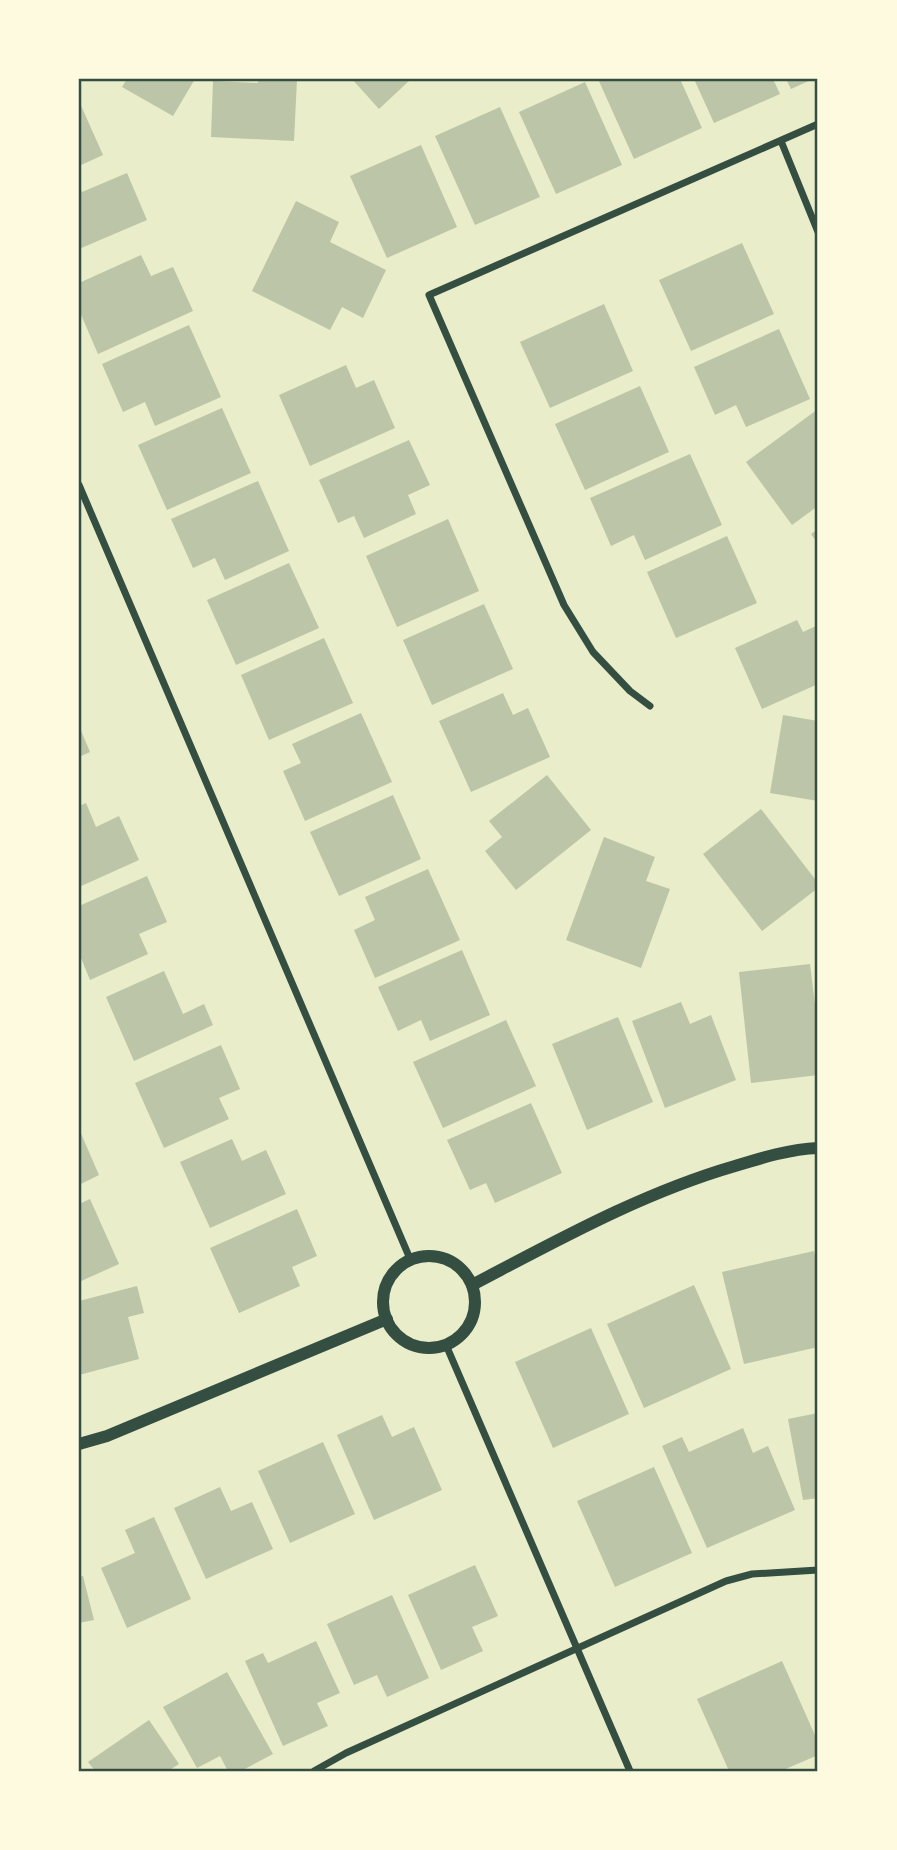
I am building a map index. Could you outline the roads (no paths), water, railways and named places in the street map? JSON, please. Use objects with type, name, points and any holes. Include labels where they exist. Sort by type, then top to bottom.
[{"type":"street","points":[[650,706],[631,691],[593,652],[565,605],[429,295],[818,124]]},
{"type":"street","points":[[780,141],[818,232]]},
{"type":"street","points":[[79,485],[411,1261]]},
{"type":"street","points":[[472,1285],[621,1208],[705,1175],[758,1159],[806,1148],[818,1148]]},
{"type":"street","points":[[436,1256],[451,1262],[463,1271],[472,1285],[474,1306],[468,1327],[446,1345],[418,1347],[405,1341],[394,1331],[387,1319],[384,1303],[386,1288],[393,1273],[420,1257],[436,1256]]},
{"type":"street","points":[[79,1444],[107,1436],[387,1319]]},
{"type":"street","points":[[446,1345],[630,1771]]},
{"type":"street","points":[[314,1771],[346,1753],[575,1647],[726,1581],[752,1574],[818,1570]]}]
